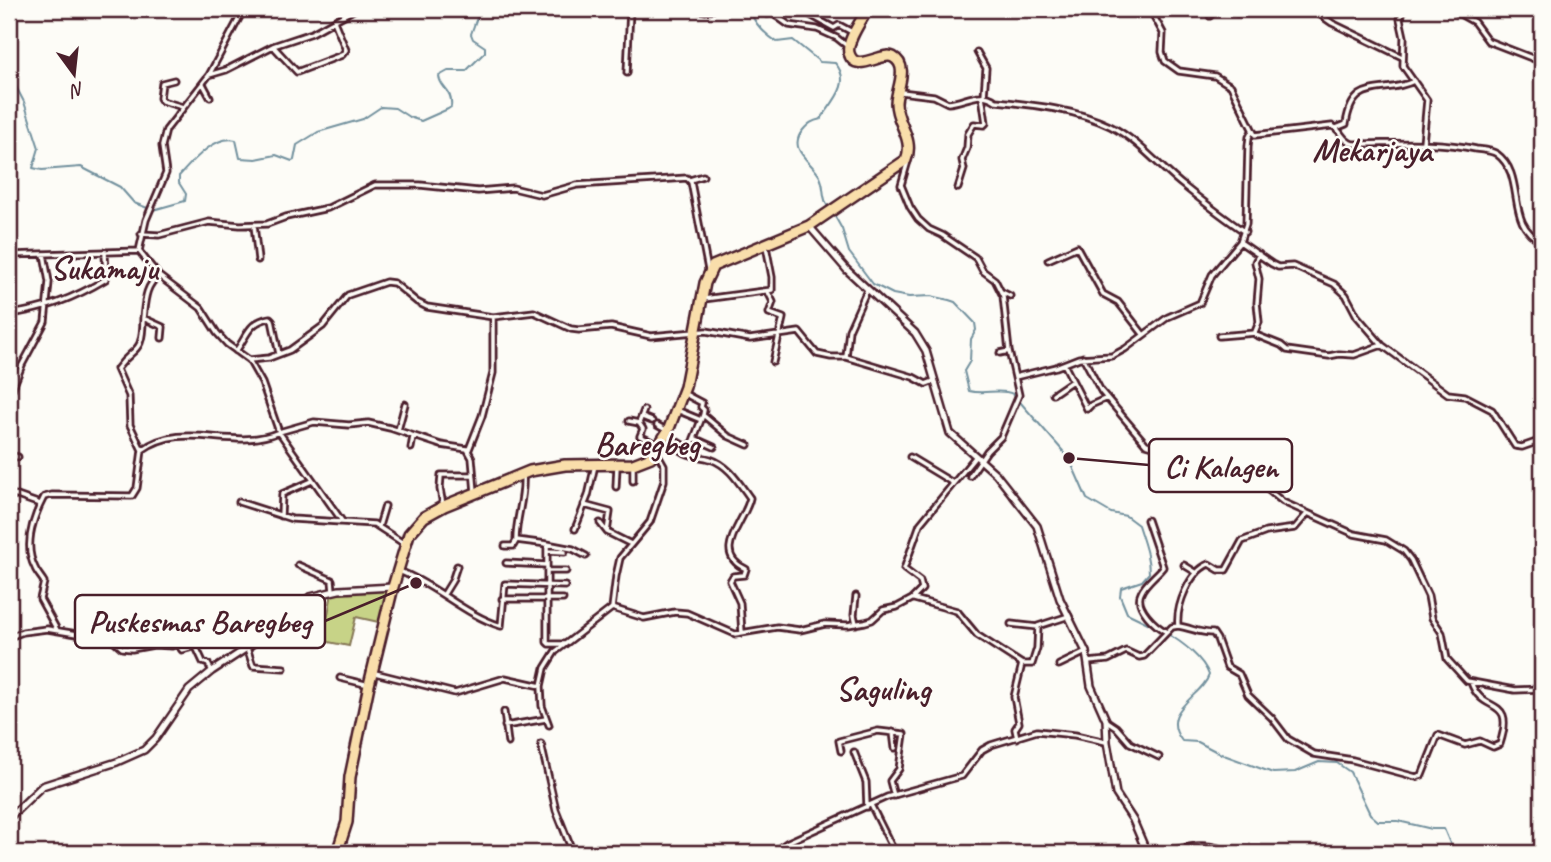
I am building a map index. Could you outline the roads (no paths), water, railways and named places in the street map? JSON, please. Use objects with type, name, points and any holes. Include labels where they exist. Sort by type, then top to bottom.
[{"type":"highway","points":[[337,853],[347,821],[350,777],[369,685],[405,544],[414,528],[425,517],[444,506],[523,474],[556,466],[617,466],[642,462],[658,448],[667,433],[683,393],[708,272],[718,262],[809,226],[904,163],[909,149],[896,105],[901,77],[894,58],[889,56],[858,62],[851,57],[849,47],[867,9]]},
{"type":"street","points":[[244,9],[209,75],[164,135],[162,146],[167,170],[148,214],[139,250],[159,276],[189,296],[201,308],[217,333],[249,360],[267,394],[279,432],[342,521]]},
{"type":"street","points":[[627,73],[630,9]]},
{"type":"street","points":[[693,9],[714,9]]},
{"type":"street","points":[[762,9],[789,26],[817,29],[849,47]]},
{"type":"street","points":[[803,9],[817,20],[834,28],[839,25],[855,34]]},
{"type":"street","points":[[1150,9],[1163,33],[1162,52],[1165,61],[1179,71],[1215,76],[1231,86],[1252,131],[1257,135],[1311,127],[1336,128],[1346,124],[1349,106],[1360,95],[1378,87],[1414,80]]},
{"type":"street","points":[[1210,16],[1215,9]]},
{"type":"street","points":[[1312,9],[1332,23],[1402,57]]},
{"type":"street","points":[[1404,9],[1400,19],[1404,37],[1404,68],[1427,100],[1423,143]]},
{"type":"street","points":[[1451,9],[1474,22],[1488,41],[1542,62]]},
{"type":"street","points":[[209,75],[226,70],[273,46],[300,38],[351,10]]},
{"type":"street","points":[[273,46],[297,72],[342,55],[346,48],[334,20]]},
{"type":"street","points":[[958,188],[964,169],[962,160],[967,148],[968,134],[974,124],[986,123],[983,96],[986,68],[977,52]]},
{"type":"street","points":[[174,80],[162,83],[160,98],[183,107]]},
{"type":"street","points":[[203,83],[210,97]]},
{"type":"street","points":[[899,91],[934,96],[948,103],[989,96],[996,101],[1072,113],[1110,126],[1134,140],[1185,188],[1245,232]]},
{"type":"street","points":[[1336,128],[1342,138],[1353,144],[1455,144],[1499,155],[1513,181],[1523,227],[1542,241]]},
{"type":"street","points":[[1014,377],[1083,357],[1112,356],[1167,317],[1200,303],[1212,275],[1240,243],[1245,232],[1248,146],[1252,131]]},
{"type":"street","points":[[612,608],[644,618],[675,612],[687,613],[727,632],[742,633],[777,627],[800,630],[825,624],[856,624],[872,620],[883,610],[897,607],[921,592],[918,579],[904,569],[920,524],[953,483],[1001,437],[1018,398],[1002,292],[995,280],[983,271],[976,258],[929,229],[912,211],[901,185],[909,159],[909,149]]},
{"type":"street","points":[[141,234],[159,235],[209,222],[254,225],[323,210],[375,185],[420,185],[476,191],[513,188],[542,195],[577,185],[690,180],[703,176]]},
{"type":"street","points":[[690,180],[708,272]]},
{"type":"street","points":[[254,225],[258,260]]},
{"type":"street","points":[[809,226],[867,290],[915,332],[926,351],[947,428],[996,474],[1037,526],[1054,582],[1086,652],[1091,687],[1106,720],[1116,794],[1133,820],[1147,853]]},
{"type":"street","points":[[1240,243],[1272,264],[1293,266],[1334,284],[1346,295],[1357,316],[1382,345],[1448,394],[1465,396],[1492,410],[1516,446],[1522,447],[1542,440]]},
{"type":"street","points":[[702,299],[772,290],[766,244]]},
{"type":"street","points":[[1048,260],[1078,247],[1103,294],[1118,302],[1143,334]]},
{"type":"street","points":[[9,255],[139,250]]},
{"type":"street","points":[[9,314],[48,307],[106,279],[105,252]]},
{"type":"street","points":[[9,394],[45,322],[49,282],[44,254]]},
{"type":"street","points":[[1255,333],[1259,322],[1259,279],[1255,262],[1259,254]]},
{"type":"street","points":[[57,630],[40,599],[44,582],[34,567],[30,553],[30,533],[44,497],[132,496],[137,488],[142,450],[130,425],[129,396],[117,369],[139,346],[143,335],[148,290],[151,281],[159,276]]},
{"type":"street","points":[[249,360],[279,355],[323,326],[348,295],[386,282],[394,283],[427,307],[493,317],[534,312],[571,329],[611,327],[644,336],[695,330],[750,339],[799,332],[817,354],[846,357],[913,377],[926,384],[934,381]]},
{"type":"street","points":[[846,357],[849,330],[867,290]]},
{"type":"street","points":[[768,292],[773,302],[769,313],[783,318],[774,362]]},
{"type":"street","points":[[1002,292],[1010,296]]},
{"type":"street","points":[[475,492],[469,449],[482,416],[493,373],[493,317]]},
{"type":"street","points":[[143,318],[163,327],[162,338]]},
{"type":"street","points":[[236,351],[250,326],[270,318],[274,325],[279,355]]},
{"type":"street","points":[[1219,337],[1255,333],[1286,350],[1329,356],[1354,355],[1382,345]]},
{"type":"street","points":[[1000,353],[1009,351]]},
{"type":"street","points":[[1083,357],[1107,398],[1146,444],[1238,461],[1275,497],[1354,534],[1386,540],[1407,555],[1428,596],[1432,618],[1442,633],[1447,659],[1471,682],[1475,692],[1501,710],[1504,717],[1500,744],[1493,747],[1480,741],[1465,745],[1438,735],[1422,775],[1416,777],[1353,760],[1314,754],[1288,739],[1272,718],[1248,695],[1238,674],[1227,667],[1213,633],[1201,634],[1189,628],[1171,628],[1142,657],[1126,651],[1108,660],[1088,662]]},
{"type":"street","points":[[1064,364],[1087,410],[1091,405],[1107,398]]},
{"type":"street","points":[[1053,394],[1072,380]]},
{"type":"street","points":[[683,393],[702,403],[701,408],[704,410],[691,446]]},
{"type":"street","points":[[398,430],[405,404]]},
{"type":"street","points":[[639,423],[644,410]]},
{"type":"street","points":[[677,410],[702,417],[728,436],[748,445]]},
{"type":"street","points":[[642,417],[652,421]]},
{"type":"street","points":[[549,725],[542,706],[541,686],[547,664],[565,644],[612,608],[618,566],[631,544],[650,522],[664,481],[664,465],[658,448],[640,436],[643,429],[639,423],[629,421]]},
{"type":"street","points":[[142,450],[166,438],[181,435],[231,440],[260,438],[305,424],[321,422],[349,425],[368,423],[441,445],[469,449]]},
{"type":"street","points":[[657,425],[683,445],[682,452],[685,454],[709,458],[734,474],[750,498],[729,543],[731,557],[740,567],[746,569],[744,575],[733,576],[730,581],[740,603],[742,633]]},
{"type":"street","points":[[411,448],[414,436]]},
{"type":"street","points":[[694,438],[714,447]]},
{"type":"street","points":[[9,456],[18,457]]},
{"type":"street","points":[[911,457],[953,483]]},
{"type":"street","points":[[970,476],[978,458]]},
{"type":"street","points":[[633,464],[633,481]]},
{"type":"street","points":[[575,529],[595,465]]},
{"type":"street","points":[[616,487],[617,466]]},
{"type":"street","points":[[505,545],[514,545],[516,541],[517,512],[524,490],[523,474]]},
{"type":"street","points":[[444,506],[439,489],[441,475],[472,475]]},
{"type":"street","points":[[281,516],[282,494],[312,481]]},
{"type":"street","points":[[9,493],[40,504]]},
{"type":"street","points":[[239,502],[292,519],[379,526],[405,544]]},
{"type":"street","points":[[584,505],[610,512],[607,532]]},
{"type":"street","points":[[379,526],[385,506]]},
{"type":"street","points":[[1178,626],[1177,619],[1188,586],[1197,573],[1209,564],[1224,571],[1229,568],[1242,541],[1266,531],[1295,528],[1307,514]]},
{"type":"street","points":[[1147,520],[1163,567],[1142,591],[1140,599],[1147,615],[1166,633]]},
{"type":"street","points":[[600,523],[607,532],[631,544]]},
{"type":"street","points":[[516,541],[573,549],[586,556]]},
{"type":"street","points":[[547,544],[547,642],[565,644]]},
{"type":"street","points":[[548,551],[565,552]]},
{"type":"street","points":[[506,563],[547,565]]},
{"type":"street","points":[[298,565],[332,579],[333,591]]},
{"type":"street","points":[[444,594],[458,573],[457,565]]},
{"type":"street","points":[[1184,565],[1197,573]]},
{"type":"street","points":[[399,571],[444,594],[478,618],[500,626],[506,584],[565,586]]},
{"type":"street","points":[[547,571],[566,571]]},
{"type":"street","points":[[9,818],[41,786],[52,780],[117,762],[144,750],[156,738],[189,690],[212,671],[247,649],[310,597],[333,591],[393,587]]},
{"type":"street","points":[[856,596],[856,624]]},
{"type":"street","points":[[502,599],[563,599]]},
{"type":"street","points":[[912,599],[955,610],[977,635],[1022,664],[1032,664],[1037,647],[1038,627]]},
{"type":"street","points":[[1011,624],[1038,627],[1069,616]]},
{"type":"street","points":[[9,637],[35,630],[57,630],[113,640],[122,648],[128,649],[154,645],[172,646],[218,633],[229,636],[247,649],[253,666],[284,668]]},
{"type":"street","points":[[180,646],[182,650],[204,644]]},
{"type":"street","points":[[196,647],[202,662],[208,664],[212,671]]},
{"type":"street","points":[[1059,665],[1086,652]]},
{"type":"street","points":[[1017,737],[1015,729],[1019,723],[1014,697],[1022,664]]},
{"type":"street","points":[[373,673],[455,693],[505,678],[541,686]]},
{"type":"street","points":[[340,678],[369,685]]},
{"type":"street","points":[[1471,682],[1515,691],[1542,689]]},
{"type":"street","points":[[504,712],[508,743]]},
{"type":"street","points":[[505,726],[546,719]]},
{"type":"street","points":[[1106,720],[1130,743],[1159,757]]},
{"type":"street","points":[[772,853],[788,842],[869,806],[962,776],[982,750],[1029,733],[1048,731],[1107,742]]},
{"type":"street","points":[[841,751],[839,741],[875,732],[903,733],[905,736],[899,769],[890,781],[894,796]]},
{"type":"street","points":[[893,732],[895,748]]},
{"type":"street","points":[[541,744],[556,810],[573,853]]},
{"type":"street","points":[[854,752],[866,784],[869,806],[895,853]]},
{"type":"street","points":[[1158,853],[1200,846],[1221,848],[1229,853]]},
{"type":"waterway","points":[[9,34],[15,38],[11,77],[24,102],[39,148],[33,168],[42,170],[81,167],[120,187],[134,203],[153,210],[185,201],[186,194],[179,183],[179,176],[204,150],[220,141],[236,140],[240,158],[256,159],[276,155],[292,161],[297,145],[318,132],[363,119],[381,107],[395,108],[421,121],[448,109],[451,107],[450,96],[439,76],[448,71],[466,71],[485,52],[485,47],[473,39],[471,34],[480,9]]},
{"type":"waterway","points":[[507,9],[517,9]]},
{"type":"waterway","points":[[750,9],[760,28],[777,42],[793,40],[820,62],[835,63],[840,70],[841,85],[835,99],[821,119],[803,130],[797,144],[802,155],[820,177],[829,209]]},
{"type":"waterway","points":[[833,213],[842,229],[849,252],[873,284],[893,294],[909,297],[931,296],[955,302],[975,323],[970,361],[964,371],[969,391],[1013,394],[1069,458],[1087,499],[1111,513],[1126,516],[1138,525],[1147,554],[1149,573],[1142,581],[1121,588],[1120,596],[1127,613],[1158,628]]},
{"type":"waterway","points":[[1166,633],[1191,651],[1209,675],[1178,712],[1176,730],[1182,741],[1198,742],[1221,754],[1273,773],[1295,772],[1319,762],[1337,763],[1350,772],[1370,814],[1378,821],[1398,821],[1444,829],[1454,853]]},
{"type":"place","name":"Ci Kalagen","points":[[1069,458]]},
{"type":"place","name":"Puskesmas Baregbeg","points":[[416,583]]},
{"type":"district","name":"Mekarjaya","points":[[1372,149]]},
{"type":"district","name":"Sukamaju","points":[[104,267]]},
{"type":"district","name":"Baregbeg","points":[[647,443]]},
{"type":"district","name":"Saguling","points":[[883,688]]}]
